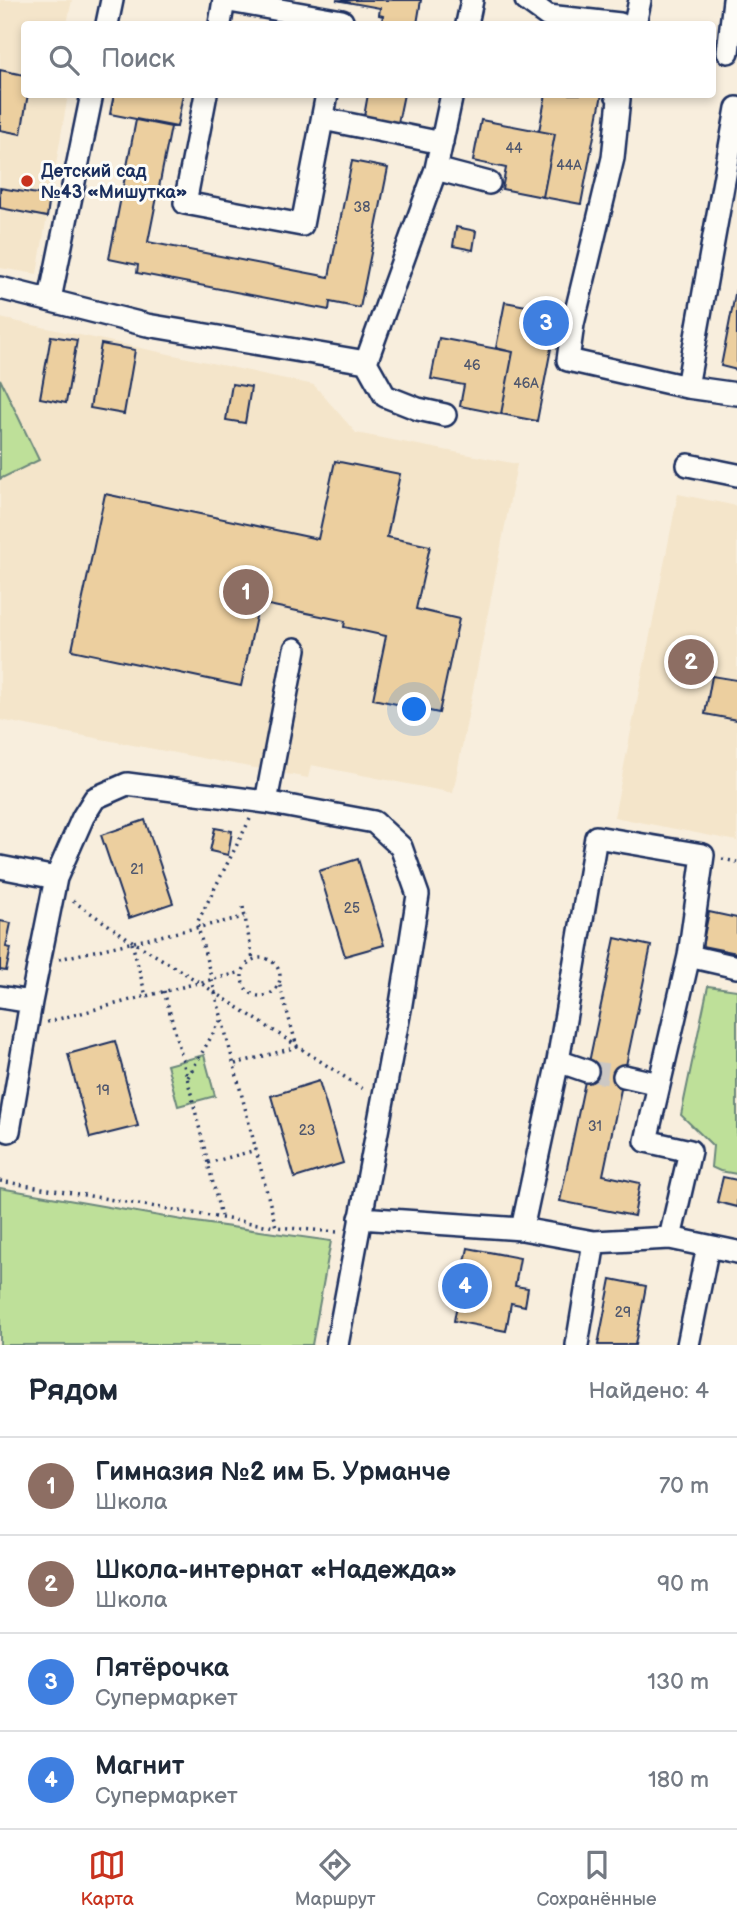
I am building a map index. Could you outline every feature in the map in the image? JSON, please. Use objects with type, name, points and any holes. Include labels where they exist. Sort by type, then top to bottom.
[{"type":"lane","points":[[108,21],[112,0]]},
{"type":"lane","points":[[220,21],[224,0],[342,21]]},
{"type":"lane","points":[[468,21],[472,0]]},
{"type":"lane","points":[[526,0],[552,20]]},
{"type":"lane","points":[[636,21],[640,0]]},
{"type":"lane","points":[[728,52],[734,0]]},
{"type":"lane","points":[[50,299],[91,98]]},
{"type":"lane","points":[[205,98],[185,204],[302,225],[326,98]]},
{"type":"lane","points":[[445,415],[418,409],[385,396],[366,362],[436,169],[451,98]]},
{"type":"lane","points":[[618,98],[613,158],[573,324],[569,360],[687,387],[737,394]]},
{"type":"lane","points":[[687,387],[737,107]]},
{"type":"lane","points":[[323,119],[442,143]]},
{"type":"lane","points":[[436,169],[489,183]]},
{"type":"lane","points":[[0,288],[148,325],[366,362]]},
{"type":"lane","points":[[688,465],[737,475]]},
{"type":"lane","points":[[263,802],[295,649]]},
{"type":"lane","points":[[9,1131],[55,883],[83,817],[95,798],[127,784],[263,802],[374,822],[401,847],[418,895],[337,1345]]},
{"type":"lane","points":[[523,1229],[558,1061],[596,837],[703,855],[689,956],[646,1141],[690,1151],[670,1238]]},
{"type":"lane","points":[[0,867],[55,883]]},
{"type":"lane","points":[[689,956],[737,967]]},
{"type":"lane","points":[[0,997],[32,1002]]},
{"type":"lane","points":[[558,1061],[587,1071]]},
{"type":"lane","points":[[624,1076],[659,1084]]},
{"type":"lane","points":[[359,1226],[523,1229],[594,1242],[670,1238],[737,1252]]},
{"type":"lane","points":[[577,1345],[594,1242]]},
{"type":"lane","points":[[688,1345],[708,1246]]},
{"type":"path","points":[[263,802],[197,923],[276,1227]]},
{"type":"path","points":[[55,883],[132,942],[215,992],[383,1101]]},
{"type":"path","points":[[243,907],[253,960]]},
{"type":"path","points":[[39,964],[244,917]]},
{"type":"path","points":[[132,942],[146,996]]},
{"type":"path","points":[[279,983],[271,994],[252,995],[243,985],[242,972],[253,960],[260,958],[272,961],[279,971],[279,983],[297,1047]]},
{"type":"path","points":[[27,1027],[242,972]]},
{"type":"path","points":[[164,991],[221,1217]]},
{"type":"path","points":[[187,1077],[222,1018]]},
{"type":"path","points":[[234,1064],[297,1047]]},
{"type":"path","points":[[208,1163],[256,1150]]},
{"type":"path","points":[[0,1181],[276,1227],[359,1226]]},
{"type":"shaded area","name":"Детский сад №43 «Мишутка»","points":[[0,0],[72,0],[68,21],[21,21],[21,98],[67,98],[37,274],[0,268]]},
{"type":"shaded area","points":[[0,318],[314,385],[356,433],[517,464],[453,793],[311,765],[308,778],[0,720]]},
{"type":"shaded area","points":[[678,494],[737,506],[737,841],[614,817]]},
{"type":"green space","points":[[0,379],[39,460],[0,479]]},
{"type":"green space","points":[[708,986],[737,990],[737,1174],[711,1167],[713,1146],[681,1115]]},
{"type":"green space","points":[[204,1055],[215,1096],[178,1106],[167,1065]]},
{"type":"green space","points":[[0,1188],[188,1221],[331,1241],[312,1345],[0,1345]]},
{"type":"building","points":[[336,0],[421,0],[418,21],[382,21],[380,8]]},
{"type":"building","points":[[0,70],[21,74],[21,98],[27,98],[21,134],[0,130]]},
{"type":"building","points":[[113,98],[182,98],[177,127],[110,114]]},
{"type":"building","points":[[367,98],[403,98],[397,128],[363,122]]},
{"type":"building","points":[[545,98],[601,98],[581,204],[543,197],[555,134],[539,131]]},
{"type":"building","points":[[136,120],[171,127],[148,242],[329,277],[352,161],[388,168],[360,308],[330,302],[329,310],[137,273],[138,265],[109,259]]},
{"type":"building","points":[[481,120],[555,134],[543,197],[502,189],[506,168],[473,161]]},
{"type":"building","points":[[0,188],[50,196],[47,217],[0,208]]},
{"type":"building","points":[[456,227],[476,231],[473,250],[453,246]]},
{"type":"building","points":[[737,284],[737,370],[721,366]]},
{"type":"building","points":[[505,302],[558,312],[537,421],[501,414],[513,352],[496,348]]},
{"type":"building","points":[[51,336],[77,340],[66,403],[40,398]]},
{"type":"building","points":[[439,338],[513,352],[501,414],[460,406],[464,385],[431,379]]},
{"type":"building","points":[[101,344],[135,350],[124,414],[90,408]]},
{"type":"building","points":[[232,384],[251,387],[245,423],[226,420]]},
{"type":"building","points":[[335,461],[400,474],[387,537],[430,546],[416,609],[459,619],[439,713],[373,699],[386,636],[344,627],[345,621],[259,603],[241,686],[72,650],[105,494],[318,539]]},
{"type":"building","points":[[712,676],[737,680],[737,720],[705,714]]},
{"type":"building","points":[[145,820],[173,903],[129,918],[101,835]]},
{"type":"building","points":[[215,828],[232,831],[228,855],[210,851]]},
{"type":"building","points":[[358,859],[384,945],[345,956],[319,871]]},
{"type":"building","points":[[709,912],[737,918],[737,953],[702,946]]},
{"type":"building","points":[[0,921],[11,923],[6,947],[11,948],[6,971],[0,970]]},
{"type":"building","points":[[615,938],[651,946],[603,1175],[640,1183],[634,1216],[560,1201]]},
{"type":"building","points":[[115,1041],[138,1126],[90,1138],[68,1054]]},
{"type":"building","points":[[319,1081],[343,1163],[295,1178],[271,1096]]},
{"type":"building","points":[[723,1177],[737,1180],[737,1207],[717,1202]]},
{"type":"building","points":[[468,1248],[520,1258],[515,1286],[528,1288],[525,1306],[511,1303],[506,1331],[454,1321],[459,1293],[450,1292],[453,1274],[462,1276]]},
{"type":"building","points":[[611,1279],[646,1286],[635,1345],[598,1345]]},
{"type":"tunnel","points":[[587,1071],[624,1076]]},
{"type":"place","name":"Детский сад №43 «Мишутка»","points":[[27,181]]},
{"type":"place","name":"Пятёрочка","points":[[546,323]]},
{"type":"place","name":"Гимназия №2 им Б. Урманче","points":[[246,592]]},
{"type":"place","name":"Школа-интернат «Надежда»","points":[[691,662]]},
{"type":"place","name":"Магнит","points":[[465,1286]]}]
